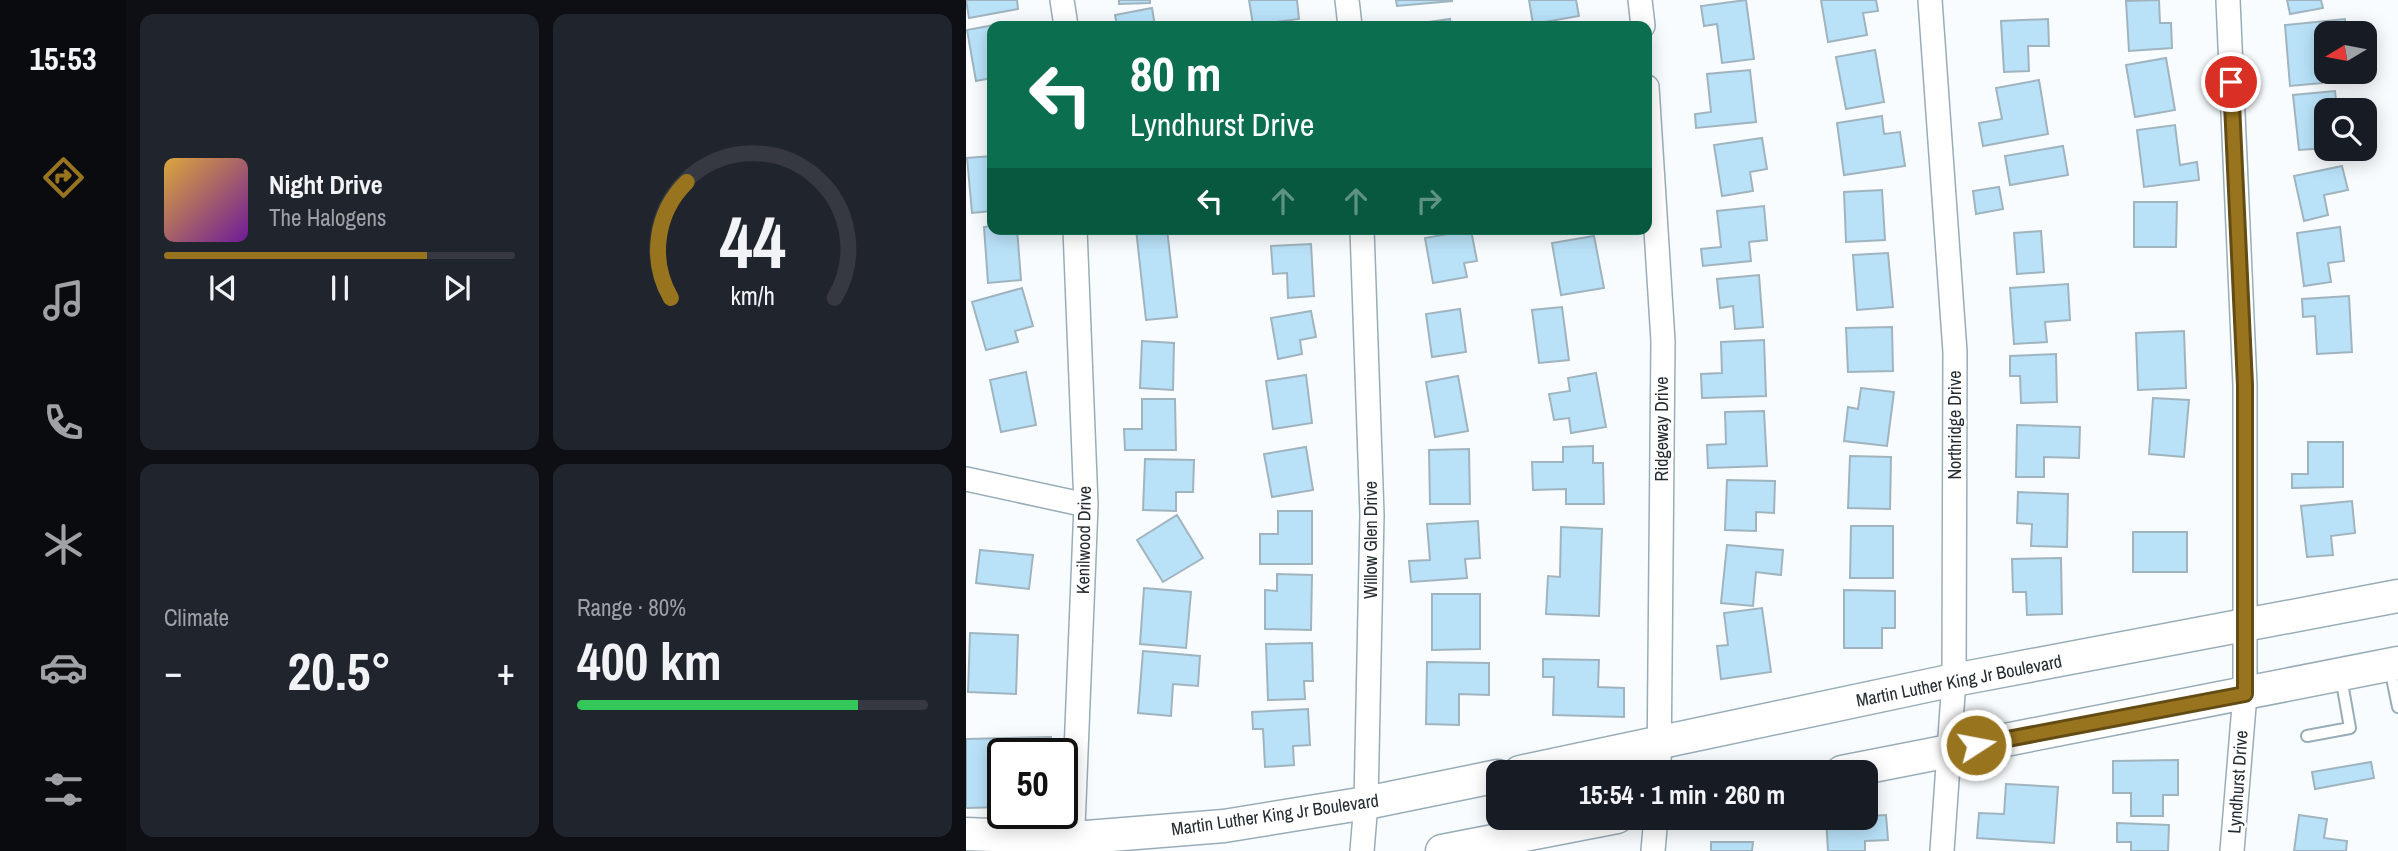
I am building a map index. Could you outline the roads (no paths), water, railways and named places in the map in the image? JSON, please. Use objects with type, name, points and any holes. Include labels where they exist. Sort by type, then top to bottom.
[{"type":"main road","name":"Martin Luther King Jr Boulevard","points":[[1632,760],[1660,757],[1954,680],[2398,596]]},
{"type":"main road","points":[[1878,765],[2394,664]]},
{"type":"main road","name":"Martin Luther King Jr Boulevard","points":[[966,834],[1073,845],[1224,826],[1366,803],[1486,778]]},
{"type":"main road","points":[[1442,851],[1551,830]]},
{"type":"street","points":[[1062,0],[1065,21]]},
{"type":"street","points":[[1347,0],[1349,21]]},
{"type":"street","points":[[1640,0],[1642,21]]},
{"type":"street","name":"Northridge Drive","points":[[1930,0],[1955,352],[1954,680],[1942,851]]},
{"type":"street","name":"Lyndhurst Drive","points":[[2228,0],[2245,385],[2245,694],[2232,851]]},
{"type":"street","name":"Ridgeway Drive","points":[[1652,166],[1663,341],[1660,757]]},
{"type":"street","name":"Kenilwood Drive","points":[[1073,845],[1086,505],[1075,235]]},
{"type":"street","name":"Willow Glen Drive","points":[[1362,235],[1372,515],[1366,803],[1362,851]]},
{"type":"street","points":[[966,479],[1086,505]]},
{"type":"street","points":[[1653,851],[1655,830]]},
{"type":"lane","points":[[2394,664],[2398,707]]},
{"type":"lane","points":[[2306,736],[2350,728],[2341,674]]}]
